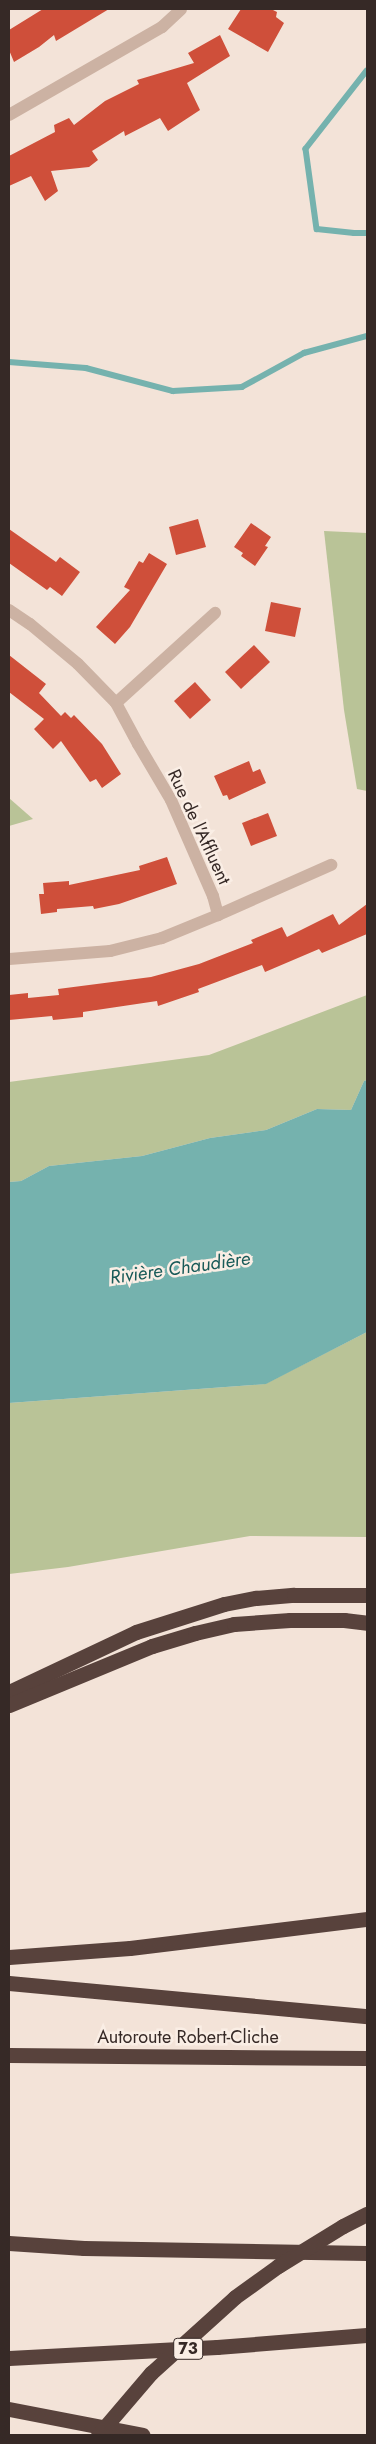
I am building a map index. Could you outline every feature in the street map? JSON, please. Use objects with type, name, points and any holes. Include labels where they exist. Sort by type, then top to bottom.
[{"type":"highway","points":[[9,1692],[136,1632],[187,1614],[256,1598],[294,1595],[367,1595]]},
{"type":"highway","points":[[9,1705],[152,1646],[234,1624],[290,1620],[344,1620],[367,1623]]},
{"type":"highway","points":[[9,1957],[130,1948],[367,1919]]},
{"type":"highway","points":[[9,1983],[367,2016]]},
{"type":"highway","name":"Autoroute Robert-Cliche","points":[[9,2055],[367,2058]]},
{"type":"highway","points":[[98,2435],[151,2373],[235,2297],[278,2266],[343,2226],[367,2214]]},
{"type":"highway","points":[[9,2243],[84,2248],[367,2253]]},
{"type":"highway","name":"73","points":[[9,2358],[218,2347],[367,2335]]},
{"type":"highway","points":[[9,2409],[142,2435]]},
{"type":"street","points":[[9,115],[162,27],[181,9]]},
{"type":"street","name":"Rue de l'Affluent","points":[[9,610],[30,624],[78,664],[116,703],[171,800],[213,896],[218,915]]},
{"type":"street","points":[[116,703],[215,613]]},
{"type":"street","name":"Rue de l'Affluent","points":[[9,959],[110,950],[162,938],[331,866]]},
{"type":"green space","points":[[324,531],[367,533],[367,791],[357,789],[344,710]]},
{"type":"green space","points":[[9,798],[33,819],[9,826]]},
{"type":"green space","points":[[367,995],[367,1080],[364,1081],[351,1110],[317,1109],[266,1130],[210,1138],[142,1156],[49,1166],[21,1181],[9,1182],[9,1082],[209,1055]]},
{"type":"green space","points":[[367,1332],[367,1537],[250,1536],[68,1567],[9,1574],[9,1403],[265,1384]]},
{"type":"water","name":"Rivière Chaudière","points":[[367,1080],[367,1332],[266,1384],[9,1403],[9,1182],[21,1181],[49,1166],[142,1156],[210,1138],[266,1130],[317,1109],[351,1110],[364,1081]]},
{"type":"building","points":[[43,9],[109,9],[56,41],[54,35],[39,47],[14,62],[9,50],[9,30]]},
{"type":"building","points":[[241,9],[271,9],[277,12],[276,17],[284,23],[268,52],[228,29]]},
{"type":"building","points":[[220,35],[230,56],[187,83],[200,110],[168,131],[160,118],[125,136],[124,131],[92,151],[98,160],[89,167],[51,171],[58,191],[45,201],[31,176],[9,186],[9,156],[55,132],[54,125],[69,118],[74,125],[105,101],[139,84],[137,80],[194,63],[188,53]]},
{"type":"building","points":[[198,519],[206,547],[176,555],[169,527]]},
{"type":"building","points":[[251,523],[271,537],[265,546],[268,547],[255,566],[241,556],[243,553],[234,547]]},
{"type":"building","points":[[9,529],[56,562],[60,557],[80,572],[62,596],[50,587],[47,590],[9,563]]},
{"type":"building","points":[[149,553],[167,564],[130,627],[115,644],[96,627],[130,590],[124,587],[139,561],[143,563]]},
{"type":"building","points":[[271,602],[301,608],[295,637],[265,631]]},
{"type":"building","points":[[254,645],[270,662],[241,689],[225,672]]},
{"type":"building","points":[[9,655],[46,684],[39,693],[61,716],[65,712],[71,718],[74,715],[102,744],[121,774],[102,788],[96,779],[90,782],[61,741],[53,749],[34,729],[44,719],[9,692]]},
{"type":"building","points":[[195,682],[211,700],[190,719],[174,701]]},
{"type":"building","points":[[249,761],[253,772],[260,769],[266,783],[229,800],[227,795],[223,796],[214,776]]},
{"type":"building","points":[[268,813],[277,836],[251,846],[242,823]]},
{"type":"building","points":[[167,857],[177,884],[119,904],[94,909],[93,906],[57,909],[57,912],[41,914],[39,894],[44,894],[43,883],[69,881],[69,885],[140,870],[139,866]]},
{"type":"building","points":[[367,904],[367,934],[322,953],[319,949],[265,972],[262,965],[198,989],[199,992],[158,1006],[157,1001],[83,1012],[83,1017],[53,1020],[52,1016],[9,1020],[9,995],[28,993],[28,998],[59,995],[58,989],[151,977],[199,964],[253,943],[251,940],[282,927],[287,937],[333,914],[339,925]]},
{"type":"waterway","points":[[367,71],[306,149],[317,229],[367,233]]},
{"type":"waterway","points":[[9,362],[86,368],[173,391],[242,387],[304,353],[367,336]]}]
